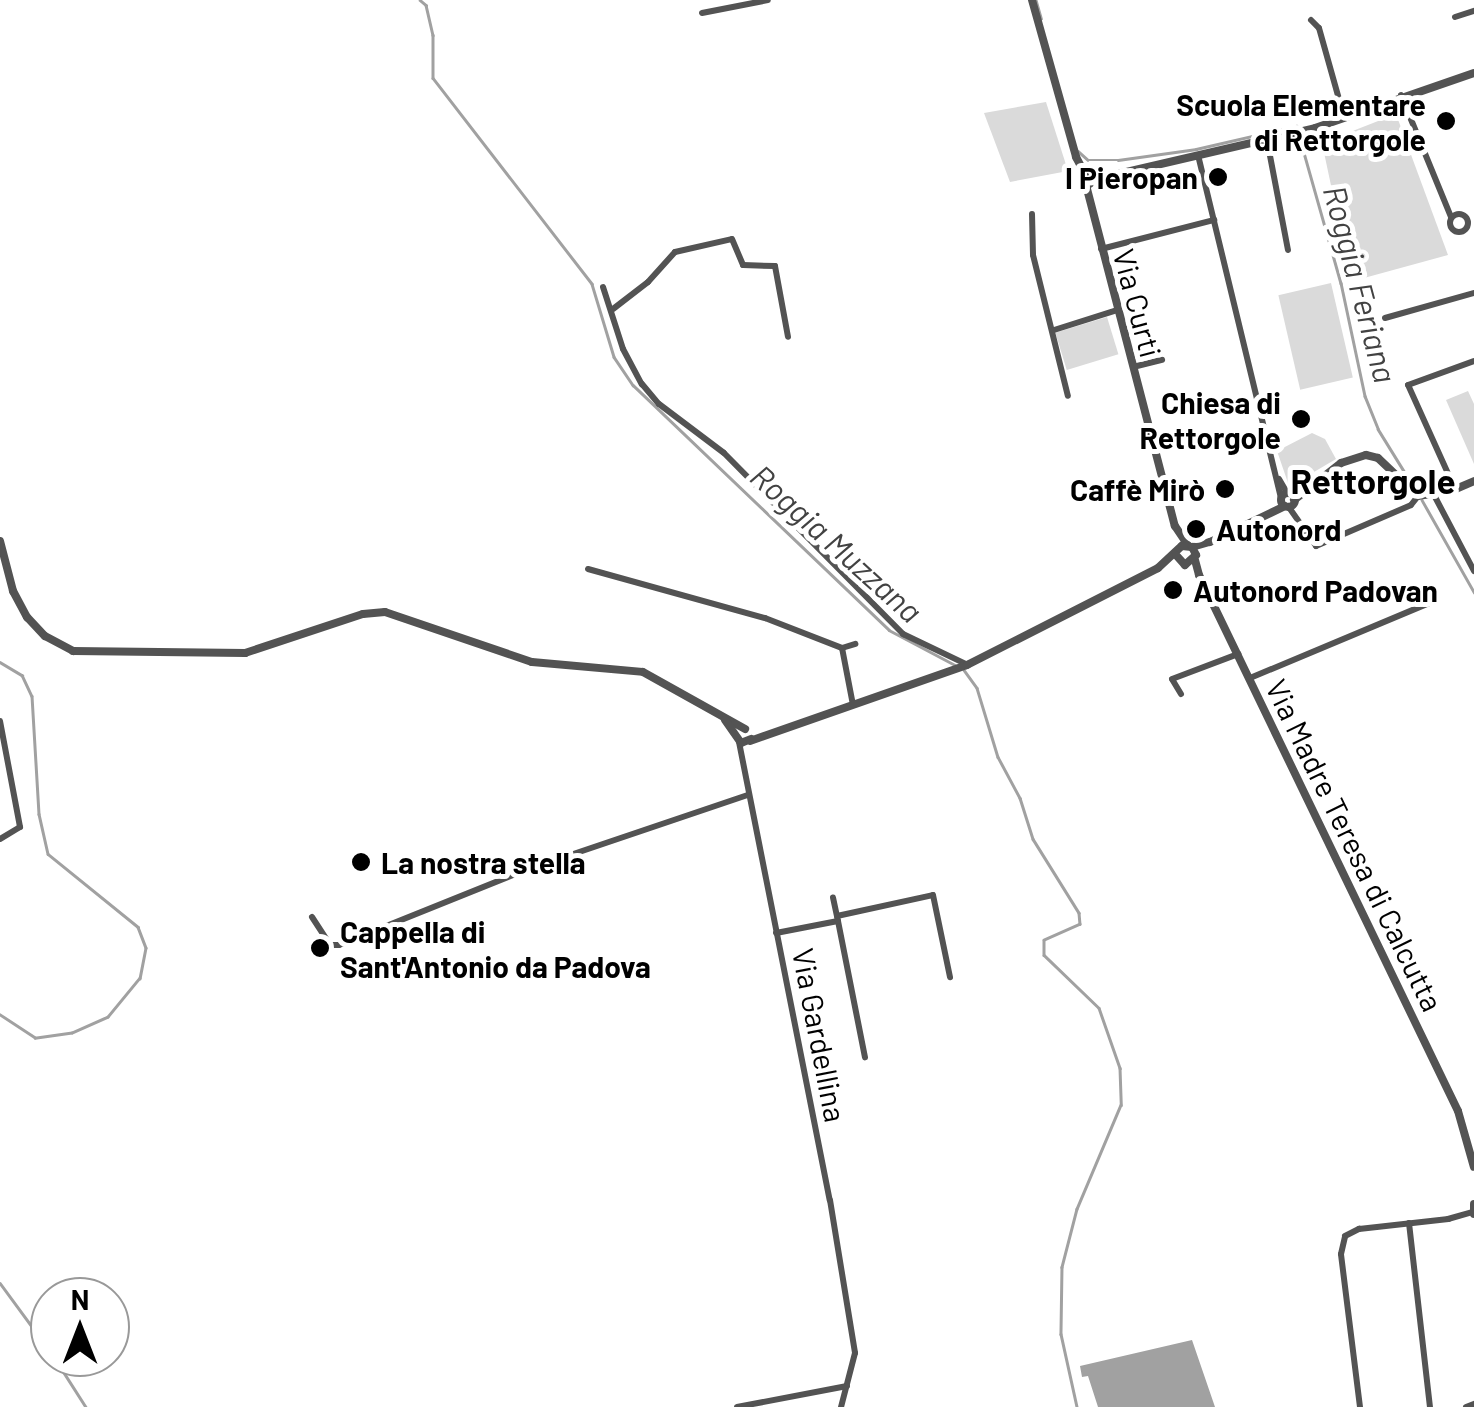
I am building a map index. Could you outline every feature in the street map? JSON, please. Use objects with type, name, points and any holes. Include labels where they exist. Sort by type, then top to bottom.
[{"type":"street","points":[[702,13],[768,0]]},
{"type":"street","name":"Via Curti","points":[[1032,0],[1076,157],[1088,180],[1100,249],[1175,526],[1190,546]]},
{"type":"street","points":[[1455,17],[1474,11]]},
{"type":"street","points":[[1311,20],[1319,28],[1344,117]]},
{"type":"street","points":[[1088,180],[1267,140],[1474,73]]},
{"type":"street","points":[[1401,95],[1451,217]]},
{"type":"street","points":[[1267,140],[1288,250]]},
{"type":"street","points":[[1198,155],[1274,469],[1287,500],[1316,546],[1411,505],[1418,496]]},
{"type":"street","points":[[1032,214],[1033,255],[1068,396]]},
{"type":"street","points":[[1100,249],[1214,220]]},
{"type":"street","points":[[613,309],[648,282],[674,252],[732,239],[742,265],[775,266],[788,337]]},
{"type":"street","points":[[603,287],[613,309],[622,349],[659,404],[724,453],[903,634],[964,666]]},
{"type":"street","points":[[1386,318],[1474,293]]},
{"type":"street","points":[[1054,330],[1117,310]]},
{"type":"street","points":[[1132,367],[1162,360]]},
{"type":"street","points":[[1455,489],[1408,385],[1474,361]]},
{"type":"street","points":[[0,541],[13,591],[26,617],[45,636],[72,651],[245,653],[363,614],[385,612],[532,662],[643,672],[718,713],[744,737],[774,732],[964,666],[1158,568],[1190,546],[1210,542],[1267,514],[1341,463],[1366,454],[1378,458],[1418,496],[1432,496],[1474,481]]},
{"type":"street","points":[[1432,496],[1474,571]]},
{"type":"street","points":[[1158,568],[1184,565],[1196,559],[1210,542]]},
{"type":"street","points":[[1190,546],[1196,559]]},
{"type":"street","points":[[1176,554],[1184,565]]},
{"type":"street","name":"Via Madre Teresa di Calcutta","points":[[1196,559],[1199,575],[1458,1111],[1474,1167]]},
{"type":"street","name":"Via Madre Teresa di Calcutta","points":[[1184,565],[1199,575]]},
{"type":"street","points":[[588,570],[765,618],[842,648],[855,644]]},
{"type":"street","points":[[1250,678],[1429,603]]},
{"type":"street","points":[[842,648],[853,705]]},
{"type":"street","name":"Via Madre Teresa di Calcutta","points":[[1181,694],[1172,679],[1238,654]]},
{"type":"street","points":[[0,720],[20,827],[0,839]]},
{"type":"street","name":"Via Gardellina","points":[[744,737],[742,763],[855,1353],[841,1407]]},
{"type":"street","points":[[312,917],[330,944],[339,945],[526,870],[748,795]]},
{"type":"street","points":[[776,934],[933,896],[950,978]]},
{"type":"street","points":[[833,898],[865,1058]]},
{"type":"street","points":[[1360,1407],[1342,1242],[1359,1228],[1474,1213],[1474,1204]]},
{"type":"street","points":[[1409,1222],[1430,1407]]},
{"type":"street","points":[[737,1407],[847,1386]]},
{"type":"street","points":[[1466,1407],[1474,1404]]},
{"type":"shaded area","points":[[1046,102],[1068,171],[1010,182],[984,113]]},
{"type":"shaded area","points":[[1396,114],[1448,255],[1364,278],[1350,275],[1322,143]]},
{"type":"shaded area","points":[[1331,283],[1353,378],[1300,390],[1278,295]]},
{"type":"shaded area","points":[[1107,317],[1118,354],[1067,370],[1055,333]]},
{"type":"shaded area","points":[[1468,391],[1474,404],[1474,464],[1446,400]]},
{"type":"shaded area","points":[[1312,433],[1325,439],[1336,459],[1297,482],[1288,483],[1277,451]]},
{"type":"shaded area","points":[[1192,1340],[1215,1407],[1098,1407],[1088,1376],[1082,1377],[1080,1366]]},
{"type":"waterway","name":"Roggia Muzzana","points":[[420,0],[426,5],[433,35],[433,78],[592,284],[614,357],[633,385],[889,630],[957,666]]},
{"type":"waterway","name":"Roggia Feriana","points":[[1036,0],[1041,18]]},
{"type":"waterway","name":"Roggia Feriana","points":[[1078,151],[1088,160],[1118,160],[1196,149],[1296,126]]},
{"type":"waterway","name":"Roggia Feriana","points":[[1301,142],[1341,283],[1365,396],[1378,429],[1415,489]]},
{"type":"waterway","name":"Roggia Feriana","points":[[1422,500],[1474,592]]},
{"type":"waterway","points":[[0,662],[22,675],[32,696],[39,814],[48,854],[138,927],[146,948],[140,978],[108,1017],[72,1033],[35,1038],[0,1015]]},
{"type":"waterway","name":"Roggia Muzzana","points":[[964,670],[977,688],[998,757],[1020,798],[1033,839],[1079,913],[1080,924],[1044,940],[1044,955],[1099,1008],[1120,1068],[1121,1105],[1077,1209],[1062,1267],[1061,1334],[1077,1407]]},
{"type":"waterway","points":[[0,1283],[30,1324]]},
{"type":"waterway","points":[[67,1377],[86,1407]]},
{"type":"place","name":"Scuola Elementare di Rettorgole","points":[[1446,121]]},
{"type":"place","name":"I Pieropan","points":[[1218,177]]},
{"type":"place","name":"Chiesa di Rettorgole","points":[[1301,419]]},
{"type":"place","name":"Caffè Mirò","points":[[1225,489]]},
{"type":"place","name":"Autonord","points":[[1196,529]]},
{"type":"place","name":"Autonord Padovan","points":[[1173,590]]},
{"type":"place","name":"La nostra stella","points":[[361,862]]},
{"type":"place","name":"Cappella di Sant'Antonio da Padova","points":[[320,948]]},
{"type":"district","name":"Rettorgole","points":[[1373,480]]}]
